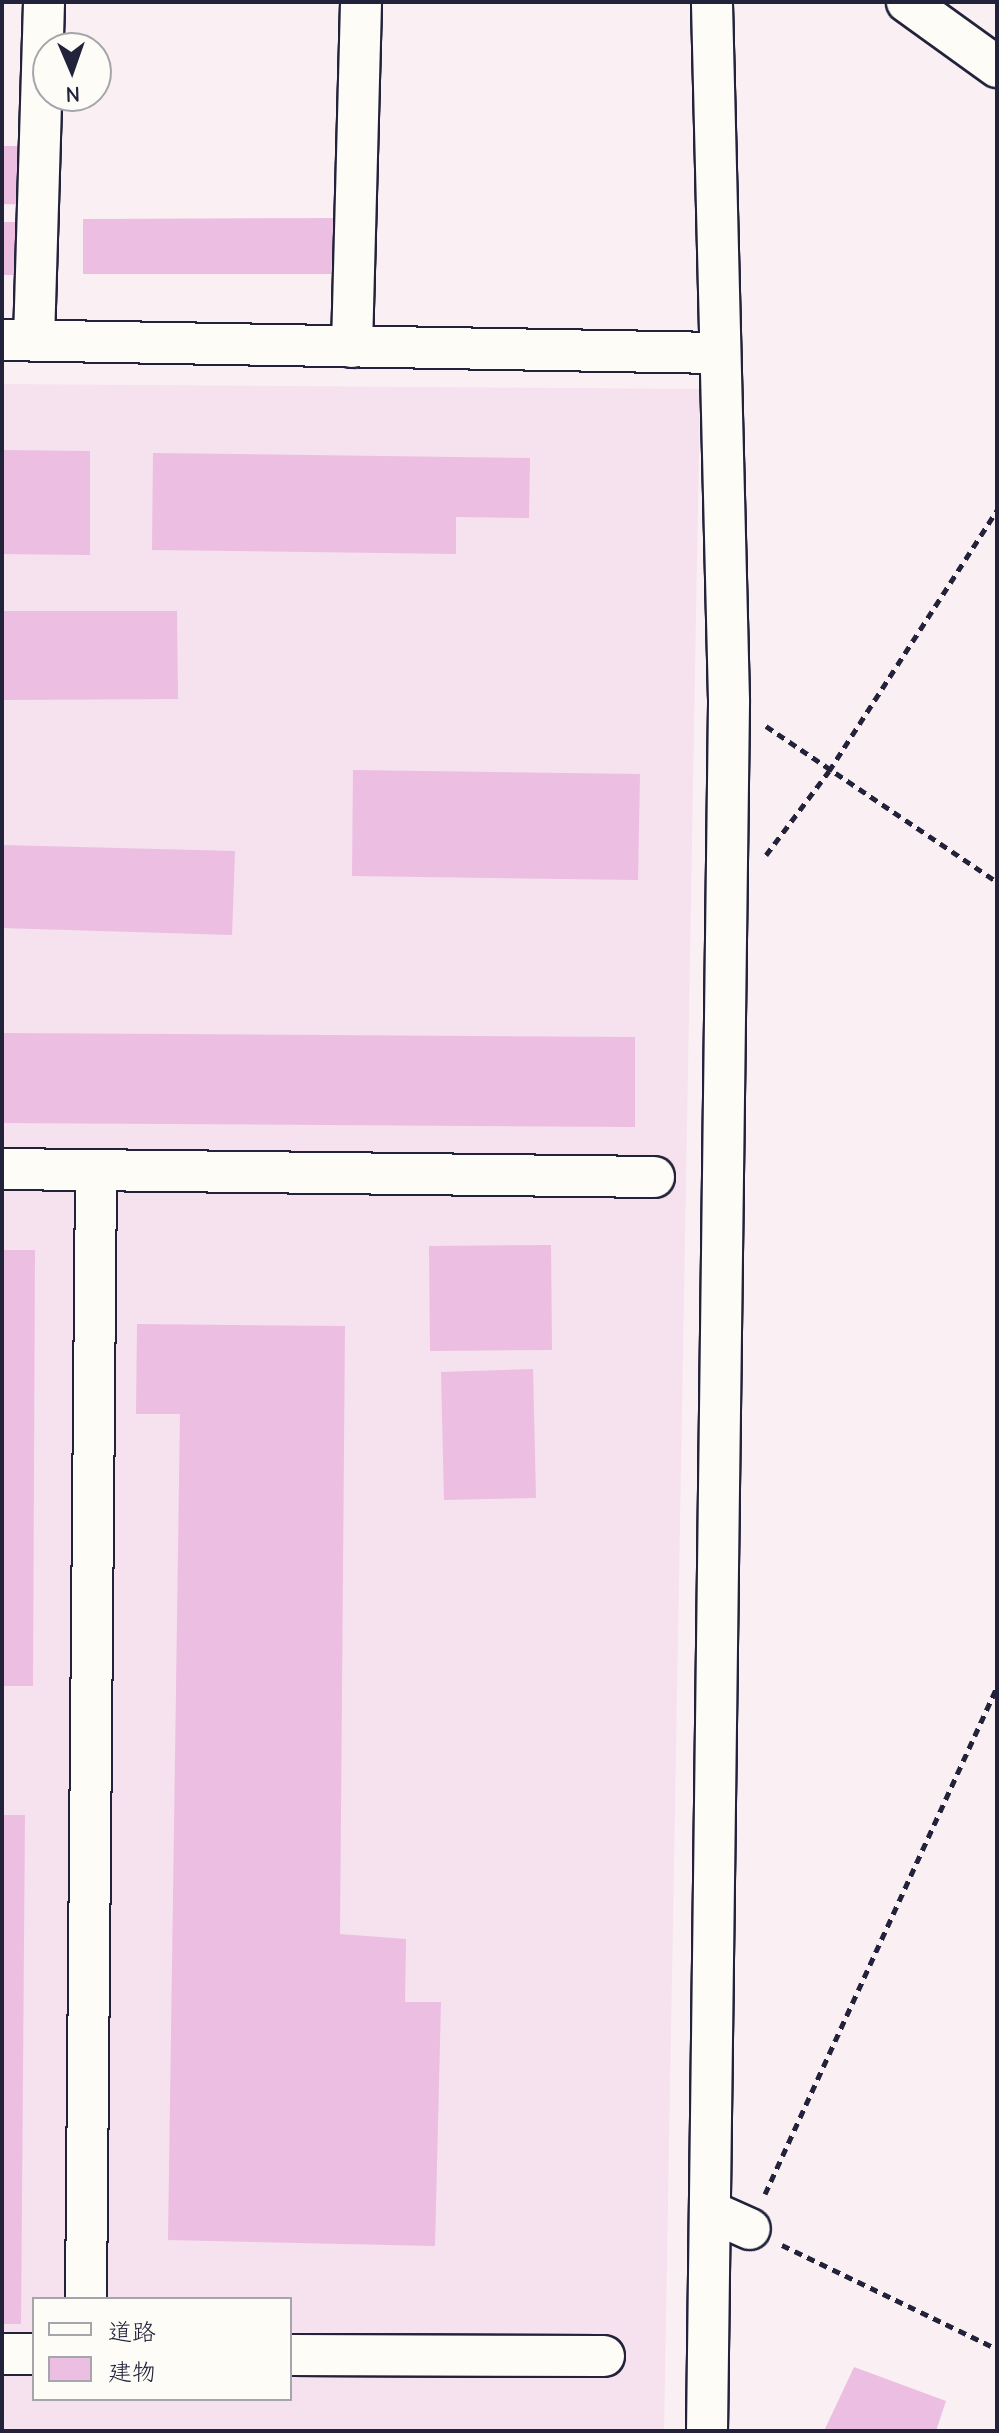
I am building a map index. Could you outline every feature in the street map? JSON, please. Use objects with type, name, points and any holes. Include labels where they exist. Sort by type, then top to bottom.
[{"type":"street","points":[[44,2],[18,340],[719,353]]},
{"type":"street","points":[[352,347],[361,2]]},
{"type":"street","points":[[707,2431],[714,2213],[729,700],[712,2]]},
{"type":"street","points":[[907,2],[997,67]]},
{"type":"street","points":[[2,1169],[654,1177]]},
{"type":"street","points":[[86,2297],[96,1171]]},
{"type":"street","points":[[714,2213],[750,2229]]},
{"type":"street","points":[[2,2354],[32,2354]]},
{"type":"street","points":[[292,2355],[604,2356]]},
{"type":"path","points":[[764,858],[829,771],[997,510]]},
{"type":"path","points":[[729,700],[829,771],[997,882]]},
{"type":"path","points":[[997,1687],[750,2229],[997,2349]]},
{"type":"shaded area","points":[[2,384],[700,389],[664,2431],[2,2431]]},
{"type":"building","points":[[2,146],[35,146],[35,205],[2,204]]},
{"type":"building","points":[[346,218],[346,274],[83,274],[83,219]]},
{"type":"building","points":[[2,222],[31,222],[30,275],[2,275]]},
{"type":"building","points":[[2,450],[90,451],[90,555],[2,554]]},
{"type":"building","points":[[153,453],[530,458],[529,518],[456,517],[456,554],[152,550]]},
{"type":"building","points":[[2,611],[177,611],[178,699],[2,700]]},
{"type":"building","points":[[353,770],[640,774],[638,880],[352,876]]},
{"type":"building","points":[[2,845],[235,851],[232,935],[2,928]]},
{"type":"building","points":[[2,1033],[635,1037],[635,1127],[2,1123]]},
{"type":"building","points":[[551,1245],[552,1350],[430,1351],[429,1246]]},
{"type":"building","points":[[2,1250],[35,1250],[33,1686],[2,1686]]},
{"type":"building","points":[[137,1324],[345,1326],[340,1934],[406,1939],[405,2002],[441,2002],[435,2246],[168,2240],[180,1414],[136,1414]]},
{"type":"building","points":[[533,1369],[536,1498],[444,1500],[441,1372]]},
{"type":"building","points":[[2,1815],[25,1815],[21,2324],[2,2324]]},
{"type":"building","points":[[854,2367],[946,2401],[936,2431],[824,2431]]}]
